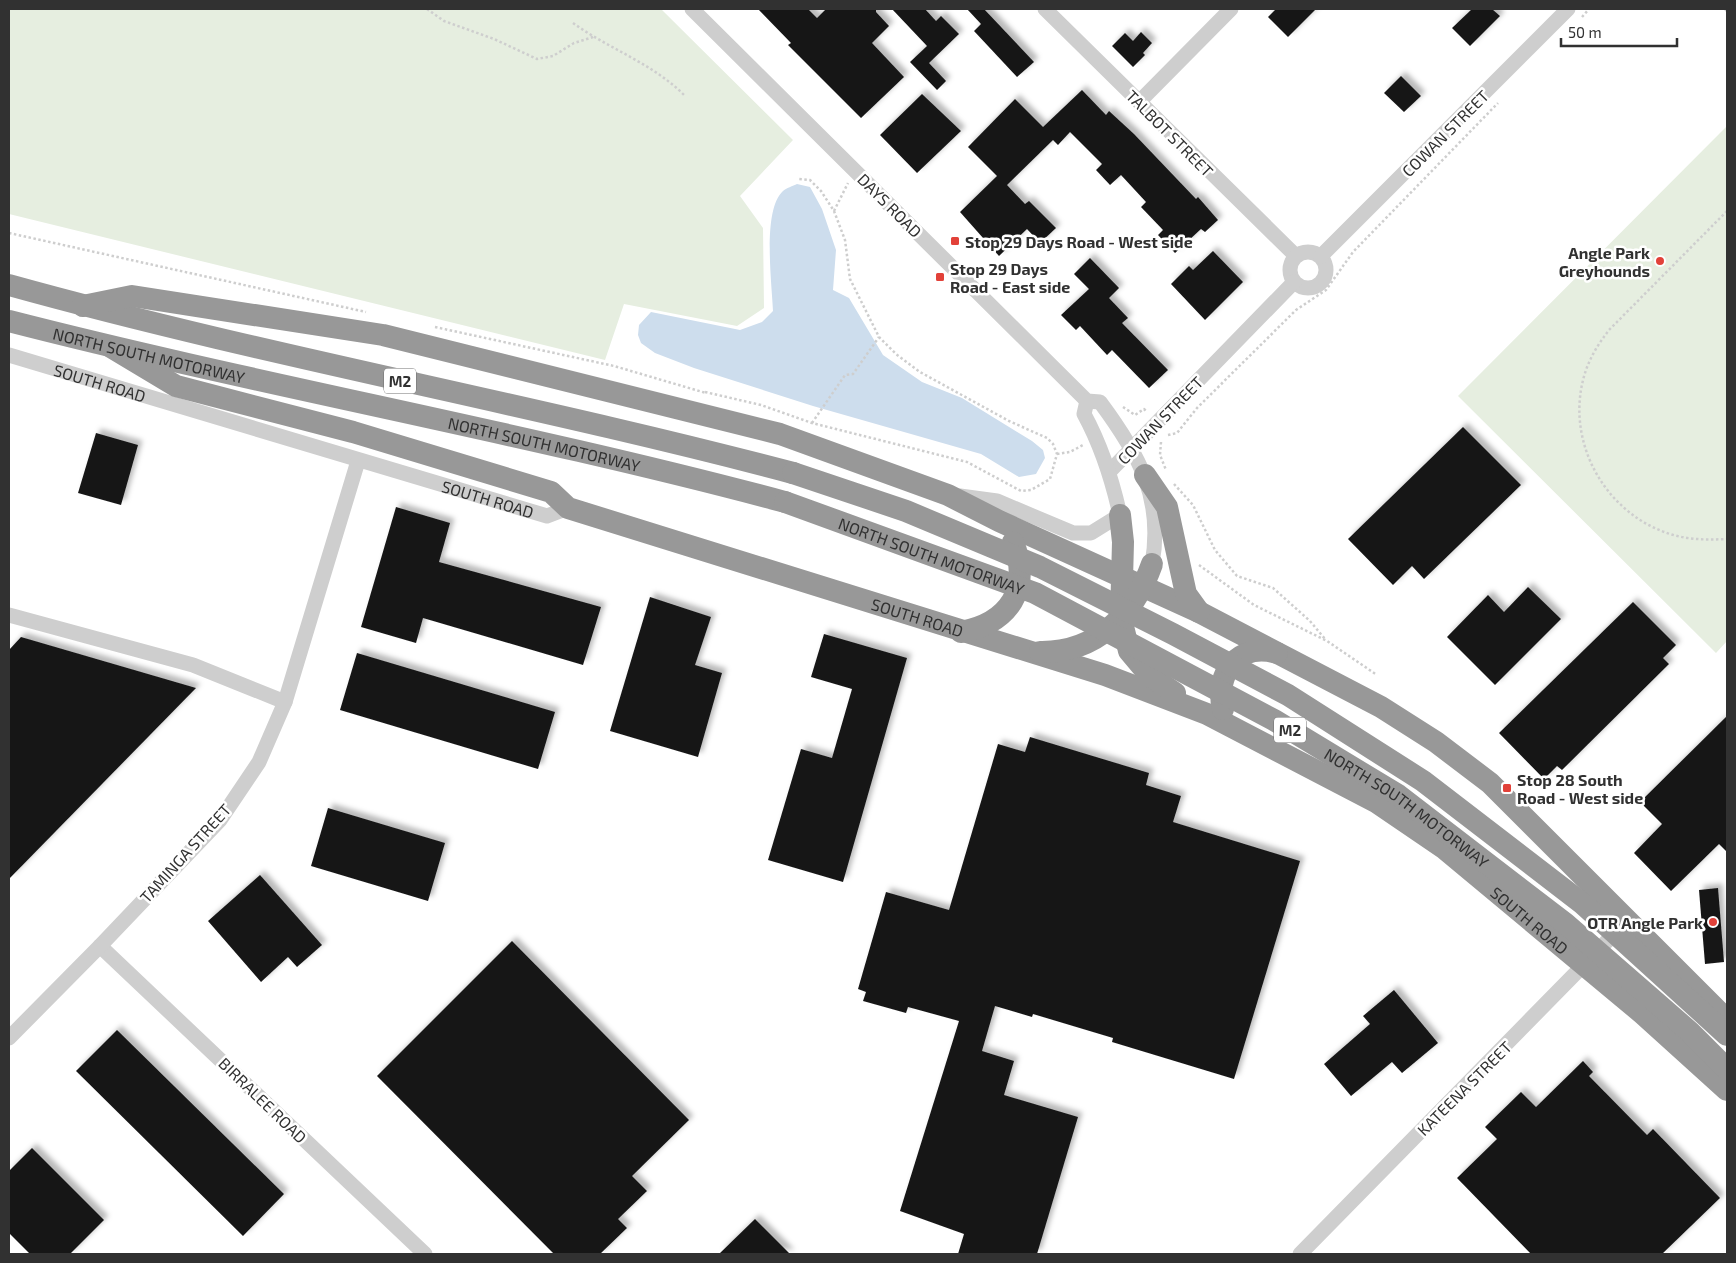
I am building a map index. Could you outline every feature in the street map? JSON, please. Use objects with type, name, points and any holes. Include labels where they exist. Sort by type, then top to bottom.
[{"type":"highway","name":"NORTH SOUTH MOTORWAY","points":[[9,285],[83,306],[391,379],[678,443],[793,474],[906,510],[1040,567],[1173,634],[1288,696],[1423,781],[1583,904],[1727,1035]]},
{"type":"highway","points":[[83,306],[132,296],[383,335],[751,427],[826,450],[948,495],[999,521],[1199,612],[1282,654],[1381,708],[1436,742],[1482,777],[1727,1020]]},
{"type":"highway","name":"NORTH SOUTH MOTORWAY","points":[[9,321],[111,347],[672,472],[785,502],[1035,593],[1274,720],[1398,795],[1551,912],[1690,1032],[1727,1069]]},
{"type":"highway","points":[[111,347],[176,386],[353,432],[551,492],[568,508]]},
{"type":"highway","points":[[1156,474],[1167,506],[1186,594],[1199,612]]},
{"type":"highway","name":"SOUTH ROAD","points":[[568,508],[1105,675],[1207,714],[1376,802],[1445,849],[1643,1014],[1727,1090]]},
{"type":"highway","points":[[1120,515],[1123,542],[1121,618],[1129,651],[1150,676],[1207,714]]},
{"type":"highway","points":[[962,632],[981,629],[998,619],[1012,603],[1020,584],[1020,563],[1014,543],[999,521]]},
{"type":"highway","points":[[962,632],[1030,652],[1047,652],[1072,648],[1100,637],[1121,618],[1144,587],[1152,564]]},
{"type":"highway","points":[[1238,730],[1229,721],[1222,709],[1220,694],[1222,680],[1229,667],[1240,657],[1254,651],[1268,650],[1282,654]]},
{"type":"street","name":"DAYS ROAD","points":[[692,9],[1087,402],[1100,402],[1132,449],[1156,474],[1152,564]]},
{"type":"street","name":"TALBOT STREET","points":[[1045,9],[1296,256]]},
{"type":"street","points":[[1139,102],[1231,9]]},
{"type":"street","name":"COWAN STREET","points":[[1321,256],[1568,9]]},
{"type":"street","points":[[1311,252],[1321,256],[1327,272],[1321,283],[1304,288],[1294,282],[1290,266],[1296,256],[1311,252]]},
{"type":"street","name":"COWAN STREET","points":[[1110,471],[1294,282]]},
{"type":"street","name":"SOUTH ROAD","points":[[9,355],[547,516],[568,508]]},
{"type":"street","points":[[948,495],[997,501],[1073,534],[1092,533],[1120,515],[1110,471],[1098,440],[1084,414],[1087,402]]},
{"type":"street","name":"TAMINGA STREET","points":[[9,1038],[220,820],[258,762],[285,702],[358,461]]},
{"type":"street","points":[[9,616],[193,665],[285,702]]},
{"type":"street","name":"KATEENA STREET","points":[[1300,1254],[1628,920]]},
{"type":"street","name":"BIRRALEE ROAD","points":[[100,946],[425,1254]]},
{"type":"path","points":[[427,9],[444,21],[494,39],[537,59],[553,56],[574,44],[593,38]]},
{"type":"path","points":[[1575,23],[1589,9]]},
{"type":"path","points":[[573,23],[593,38],[670,80],[685,96]]},
{"type":"path","points":[[1156,474],[1160,455],[1159,444],[1169,434],[1172,436],[1177,433],[1198,408],[1296,310],[1326,290],[1353,252],[1499,102]]},
{"type":"path","points":[[705,392],[761,405],[812,423],[967,462],[1020,491],[1032,490],[1050,479],[1057,454],[1054,444],[1047,438],[1009,421],[920,372],[896,354],[879,337],[850,279],[845,240],[834,212],[821,191],[810,180],[799,179]]},
{"type":"path","points":[[834,212],[849,179]]},
{"type":"path","points":[[1727,211],[1609,330],[1595,349],[1585,373],[1579,401],[1585,448],[1594,473],[1610,496],[1640,520],[1670,534],[1701,540],[1727,539]]},
{"type":"path","points":[[812,423],[845,375],[853,374],[879,337]]},
{"type":"path","points":[[1120,409],[1123,406],[1135,415],[1144,409],[1148,413]]},
{"type":"path","points":[[1057,454],[1070,452],[1083,445]]},
{"type":"path","points":[[1173,491],[1170,482],[1177,484],[1193,505],[1214,550],[1237,576],[1273,588],[1310,621],[1327,642]]},
{"type":"path","points":[[1197,558],[1200,566],[1254,605],[1327,642],[1376,675]]},
{"type":"shaded area","points":[[9,9],[661,9],[793,140],[740,196],[763,228],[764,308],[737,326],[624,304],[605,360],[9,214]]},
{"type":"shaded area","name":"Angle Park Greyhounds","points":[[1727,126],[1727,641],[1716,653],[1458,396]]},
{"type":"water","points":[[797,184],[810,187],[822,209],[836,250],[833,290],[849,298],[883,355],[922,382],[962,398],[1032,441],[1043,450],[1045,458],[1036,474],[1019,477],[981,454],[813,406],[694,368],[655,353],[641,343],[638,335],[639,325],[651,312],[740,330],[762,322],[773,311],[770,266],[772,214],[776,201],[783,191]]},
{"type":"building","points":[[758,9],[808,9],[817,18],[826,9],[876,9],[876,12],[889,26],[872,43],[904,77],[861,118],[788,45],[791,43]]},
{"type":"building","points":[[892,9],[925,9],[936,21],[941,16],[959,34],[929,63],[946,81],[937,90],[910,62],[927,46]]},
{"type":"building","points":[[967,9],[984,9],[1034,62],[1017,77],[974,31],[981,24]]},
{"type":"building","points":[[1276,9],[1316,9],[1288,37],[1268,17]]},
{"type":"building","points":[[1472,9],[1492,9],[1500,16],[1470,46],[1452,28]]},
{"type":"building","points":[[1141,32],[1152,43],[1143,53],[1145,55],[1133,67],[1112,46],[1125,33],[1133,41]]},
{"type":"building","points":[[1401,76],[1421,96],[1404,112],[1384,93]]},
{"type":"building","points":[[1082,90],[1106,115],[1109,111],[1134,134],[1196,199],[1198,197],[1218,220],[1205,232],[1201,229],[1175,253],[1158,235],[1163,230],[1141,207],[1146,202],[1121,175],[1110,185],[1096,170],[1102,164],[1070,132],[1058,145],[1053,140],[1007,185],[1025,204],[1029,201],[1056,228],[1040,243],[1027,229],[999,256],[960,212],[997,176],[968,147],[1015,99],[1043,127]]},
{"type":"building","points":[[922,94],[961,131],[917,173],[880,135]]},
{"type":"building","points":[[1213,251],[1243,282],[1205,320],[1171,284],[1189,266],[1193,270]]},
{"type":"building","points":[[1090,258],[1119,288],[1109,298],[1128,318],[1122,323],[1168,370],[1149,388],[1112,350],[1107,355],[1080,326],[1076,330],[1061,315],[1089,289],[1074,274]]},
{"type":"building","points":[[1463,427],[1521,485],[1424,579],[1412,566],[1393,585],[1348,539]]},
{"type":"building","points":[[96,433],[138,445],[121,505],[78,493]]},
{"type":"building","points":[[396,507],[450,523],[439,562],[601,607],[583,665],[423,618],[416,643],[361,627]]},
{"type":"building","points":[[1528,587],[1561,619],[1495,685],[1447,637],[1488,595],[1504,612]]},
{"type":"building","points":[[650,597],[711,617],[695,665],[722,673],[698,757],[610,731]]},
{"type":"building","points":[[1633,602],[1676,645],[1663,658],[1669,664],[1562,770],[1557,766],[1544,779],[1499,733]]},
{"type":"building","points":[[824,634],[907,658],[843,882],[768,860],[801,749],[832,758],[852,689],[811,677]]},
{"type":"building","points":[[21,637],[196,688],[9,879],[9,650]]},
{"type":"building","points":[[357,653],[555,712],[538,769],[340,710]]},
{"type":"building","points":[[1727,716],[1727,852],[1719,844],[1671,891],[1634,853],[1662,824],[1640,802]]},
{"type":"building","points":[[1030,737],[1149,773],[1146,785],[1181,796],[1173,822],[1300,861],[1234,1079],[1112,1042],[1113,1038],[1033,1014],[1032,1017],[995,1006],[982,1051],[1014,1061],[1004,1095],[1078,1117],[1037,1254],[958,1254],[964,1234],[900,1211],[959,1021],[908,1007],[906,1013],[863,1001],[866,992],[858,989],[886,892],[949,910],[998,744],[1025,752]]},
{"type":"building","points":[[328,808],[445,843],[428,901],[311,866]]},
{"type":"building","points":[[260,875],[322,945],[297,967],[288,957],[261,982],[208,921]]},
{"type":"building","points":[[1718,888],[1724,962],[1705,964],[1699,890]]},
{"type":"building","points":[[512,941],[689,1120],[632,1176],[647,1191],[618,1219],[627,1228],[600,1254],[554,1254],[377,1076]]},
{"type":"building","points":[[1394,990],[1438,1043],[1402,1073],[1392,1062],[1351,1096],[1324,1064],[1370,1024],[1363,1016]]},
{"type":"building","points":[[117,1030],[284,1194],[243,1236],[76,1071]]},
{"type":"building","points":[[1583,1061],[1593,1072],[1589,1076],[1647,1135],[1653,1129],[1720,1198],[1662,1254],[1531,1254],[1457,1178],[1497,1139],[1485,1127],[1521,1092],[1536,1107]]},
{"type":"building","points":[[32,1148],[104,1220],[70,1254],[30,1254],[9,1233],[9,1171]]},
{"type":"building","points":[[755,1219],[790,1254],[719,1254]]},
{"type":"place","name":"Stop 29 Days Road - West side","points":[[955,241]]},
{"type":"place","name":"Angle Park Greyhounds","points":[[1660,261]]},
{"type":"place","name":"Stop 29 Days Road - East side","points":[[940,277]]},
{"type":"place","name":"Stop 28 South Road - West side","points":[[1507,788]]},
{"type":"place","name":"OTR Angle Park","points":[[1713,922]]}]
